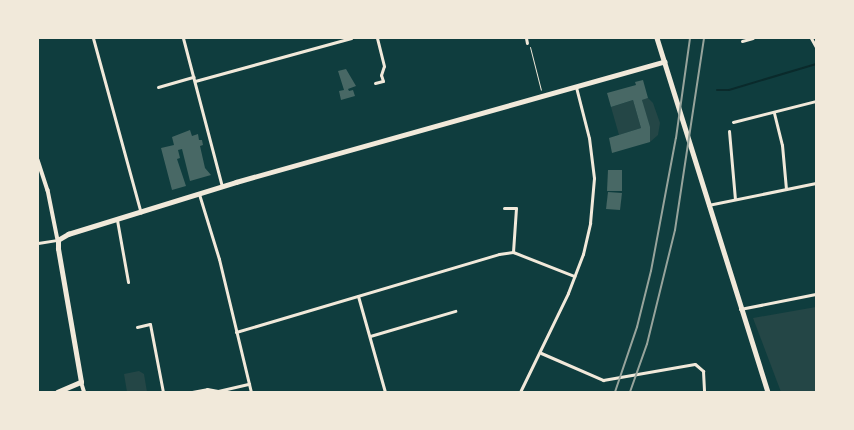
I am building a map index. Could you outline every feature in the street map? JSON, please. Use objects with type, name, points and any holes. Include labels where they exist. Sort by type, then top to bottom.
[{"type":"main road","points":[[658,38],[664,62],[740,308],[768,392]]},
{"type":"main road","points":[[84,392],[81,382],[58,240],[68,234],[141,213],[222,187],[664,62]]},
{"type":"main road","points":[[57,392],[81,382]]},
{"type":"street","points":[[93,38],[141,213]]},
{"type":"street","points":[[184,38],[222,187]]},
{"type":"street","points":[[158,87],[195,79],[351,38]]},
{"type":"street","points":[[375,83],[383,81],[381,75],[384,66],[377,38]]},
{"type":"street","points":[[526,38],[527,43]]},
{"type":"street","points":[[742,41],[753,38]]},
{"type":"street","points":[[811,38],[816,47]]},
{"type":"street","points":[[520,392],[540,352],[574,276],[590,223],[594,178],[589,138],[576,87]]},
{"type":"street","points":[[733,122],[774,113],[816,101]]},
{"type":"street","points":[[774,113],[782,145],[786,189]]},
{"type":"street","points":[[729,131],[735,199]]},
{"type":"street","points":[[38,160],[48,190],[58,240],[38,243]]},
{"type":"street","points":[[708,205],[816,183]]},
{"type":"street","points":[[199,194],[219,258],[251,392]]},
{"type":"street","points":[[504,208],[516,208],[513,252]]},
{"type":"street","points":[[117,220],[128,282]]},
{"type":"street","points":[[236,332],[499,254],[513,252],[574,276]]},
{"type":"street","points":[[740,308],[816,294]]},
{"type":"street","points":[[358,296],[385,392]]},
{"type":"street","points":[[370,336],[455,311]]},
{"type":"street","points":[[137,327],[150,324],[163,392]]},
{"type":"street","points":[[540,352],[603,380],[647,371],[695,364],[704,371],[704,392]]},
{"type":"street","points":[[192,392],[207,389],[218,391],[249,384]]},
{"type":"path","points":[[530,47],[542,96]]},
{"type":"shaded area","points":[[648,98],[653,103],[660,123],[658,135],[650,142],[642,100]]},
{"type":"shaded area","points":[[633,100],[641,128],[619,135],[611,107]]},
{"type":"shaded area","points":[[816,307],[816,392],[781,392],[753,318]]},
{"type":"shaded area","points":[[139,371],[144,374],[147,392],[127,392],[124,374]]},
{"type":"building","points":[[346,69],[356,86],[348,89],[349,91],[353,90],[355,96],[341,100],[339,91],[344,90],[338,71]]},
{"type":"building","points":[[643,80],[648,98],[642,100],[650,127],[650,142],[612,153],[609,138],[641,128],[633,100],[611,107],[607,93],[636,85],[635,82]]},
{"type":"building","points":[[190,130],[192,136],[198,134],[199,140],[202,140],[203,145],[200,146],[205,168],[211,175],[190,181],[182,149],[178,150],[180,158],[177,159],[186,186],[172,190],[161,148],[174,145],[172,137]]},
{"type":"building","points":[[608,170],[622,170],[622,191],[607,191]]},
{"type":"building","points":[[608,192],[622,193],[620,210],[606,209]]},
{"type":"waterway","points":[[717,90],[729,90],[816,64]]},
{"type":"railway","points":[[615,392],[637,327],[651,271],[676,138],[690,38]]},
{"type":"railway","points":[[630,392],[647,344],[675,230],[704,38]]}]
